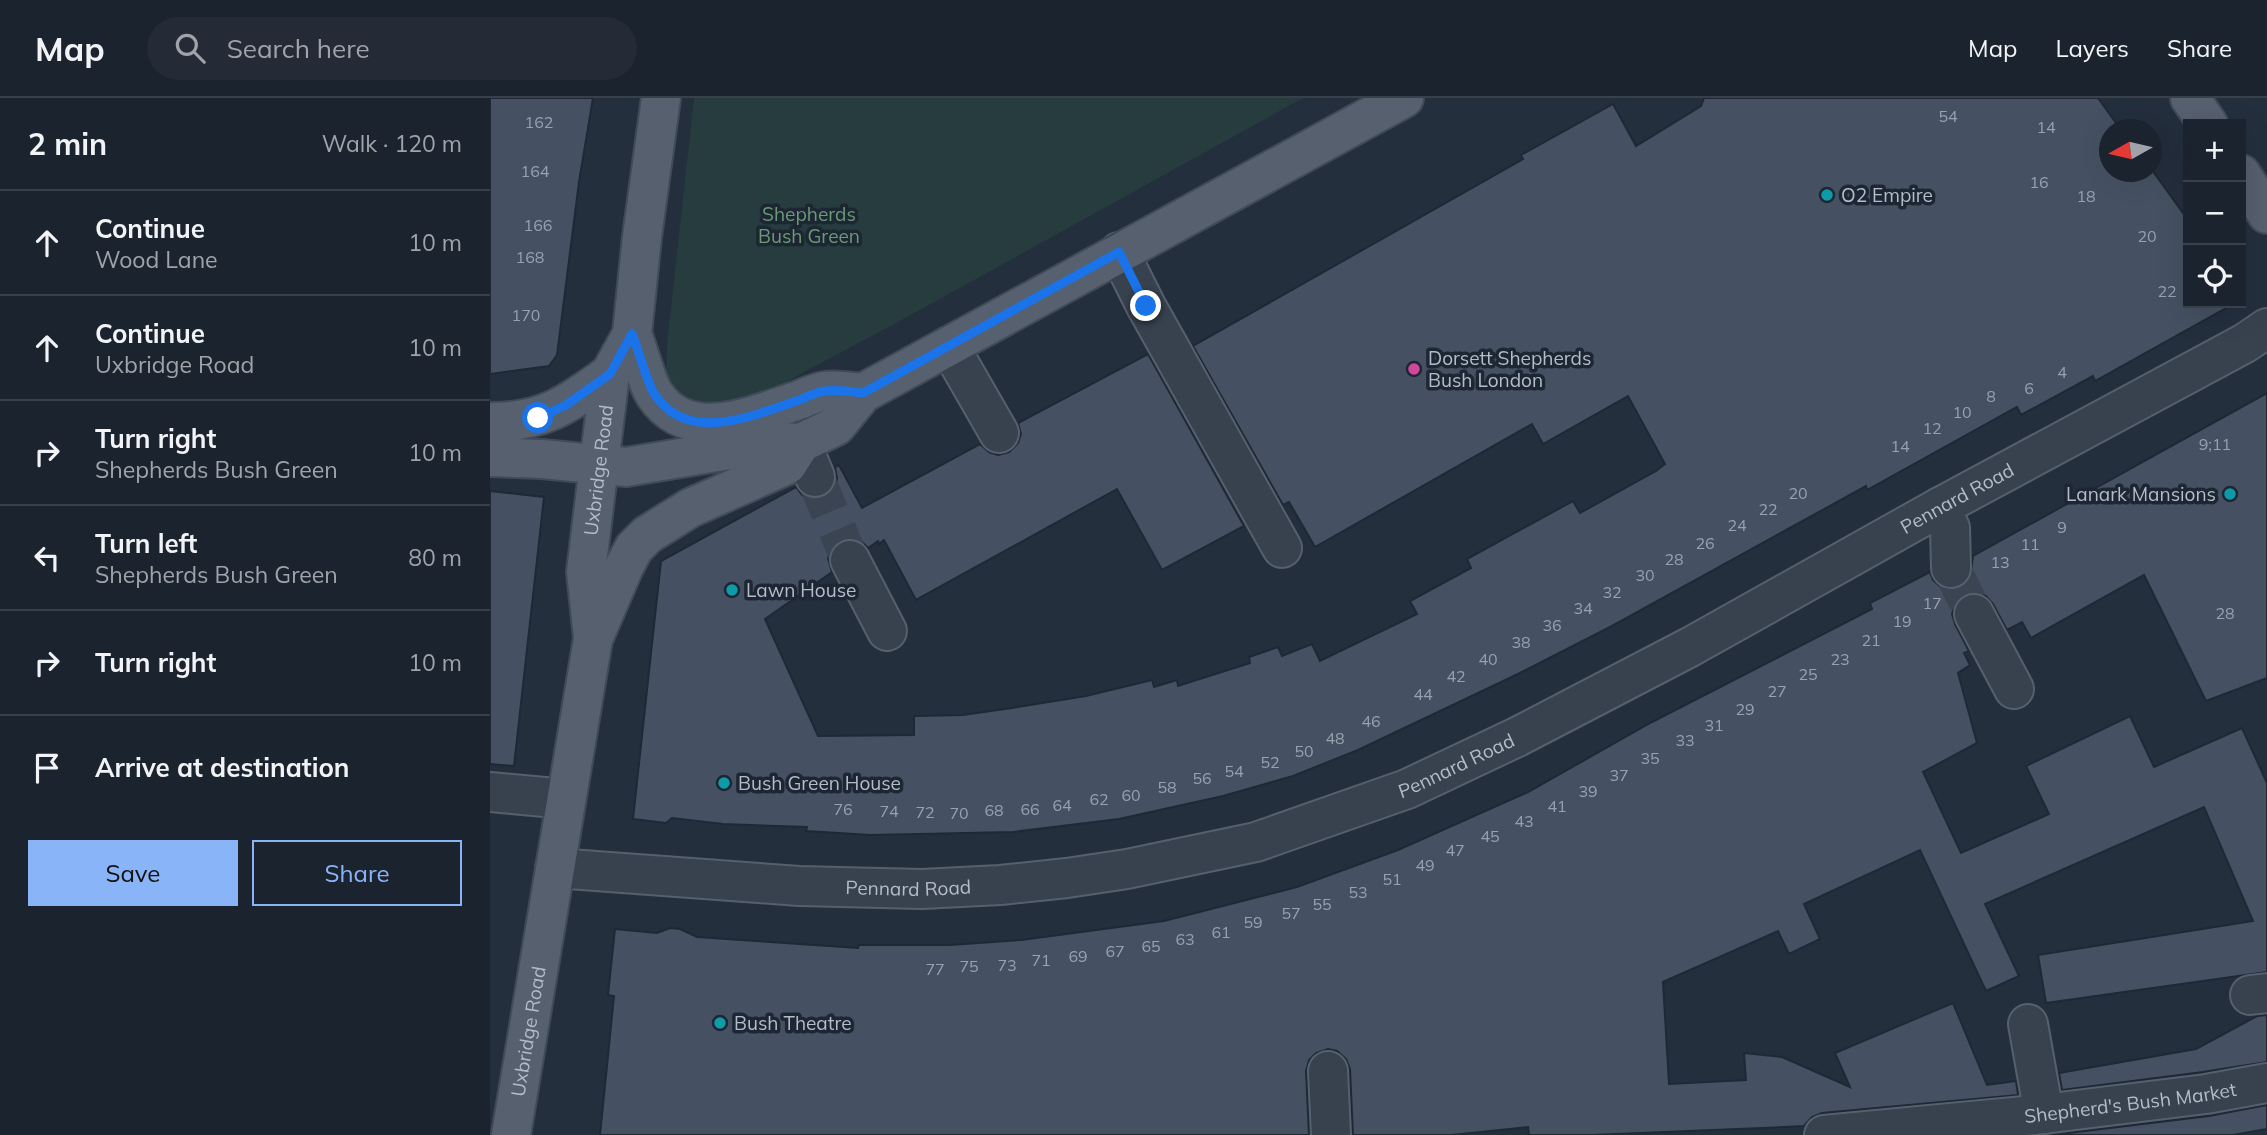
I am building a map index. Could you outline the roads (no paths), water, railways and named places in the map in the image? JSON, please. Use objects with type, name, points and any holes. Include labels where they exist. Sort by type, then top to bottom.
[{"type":"main road","name":"Uxbridge Road","points":[[593,639],[586,572],[610,374],[632,334],[661,98]]},
{"type":"main road","points":[[490,457],[541,458],[626,467],[778,442],[808,460],[863,393],[1404,98]]},
{"type":"main road","points":[[2190,98],[2205,119]]},
{"type":"main road","points":[[2246,182],[2267,214]]},
{"type":"main road","points":[[632,334],[653,393],[676,415],[699,422],[722,423],[749,417],[824,391],[863,393]]},
{"type":"main road","points":[[490,422],[548,414],[566,405],[610,374]]},
{"type":"main road","name":"Uxbridge Road","points":[[511,1135],[593,639],[624,567],[634,548],[647,535],[690,508],[787,466],[808,460]]},
{"type":"street","points":[[1119,252],[1146,306],[1282,548]]},
{"type":"street","name":"Pennard Road","points":[[555,868],[799,886],[922,889],[1067,878],[1127,869],[1256,842],[1407,789],[1517,737],[1690,647],[1940,507],[2245,343],[2267,328]]},
{"type":"street","points":[[949,346],[999,433]]},
{"type":"street","points":[[1940,507],[1950,528],[1951,568]]},
{"type":"street","points":[[850,560],[887,631]]},
{"type":"street","points":[[1974,614],[2014,689]]},
{"type":"street","points":[[490,792],[566,799]]},
{"type":"street","points":[[2028,1024],[2044,1114]]},
{"type":"street","points":[[1328,1071],[1331,1135]]},
{"type":"street","name":"Shepherd's Bush Market","points":[[1824,1135],[2044,1114],[2206,1094],[2267,1083]]},
{"type":"tunnel","points":[[815,477],[850,560]]},
{"type":"tunnel","points":[[1951,568],[1974,614]]},
{"type":"place","name":"O2 Empire","points":[[1827,195]]},
{"type":"place","name":"Dorsett Shepherds Bush London","points":[[1414,369]]},
{"type":"place","name":"Lanark Mansions","points":[[2230,494]]},
{"type":"place","name":"Lawn House","points":[[732,590]]},
{"type":"place","name":"Bush Green House","points":[[724,783]]},
{"type":"place","name":"Bush Theatre","points":[[720,1023]]},
{"type":"park label","name":"Shepherds Bush Green","points":[[809,225]]}]
